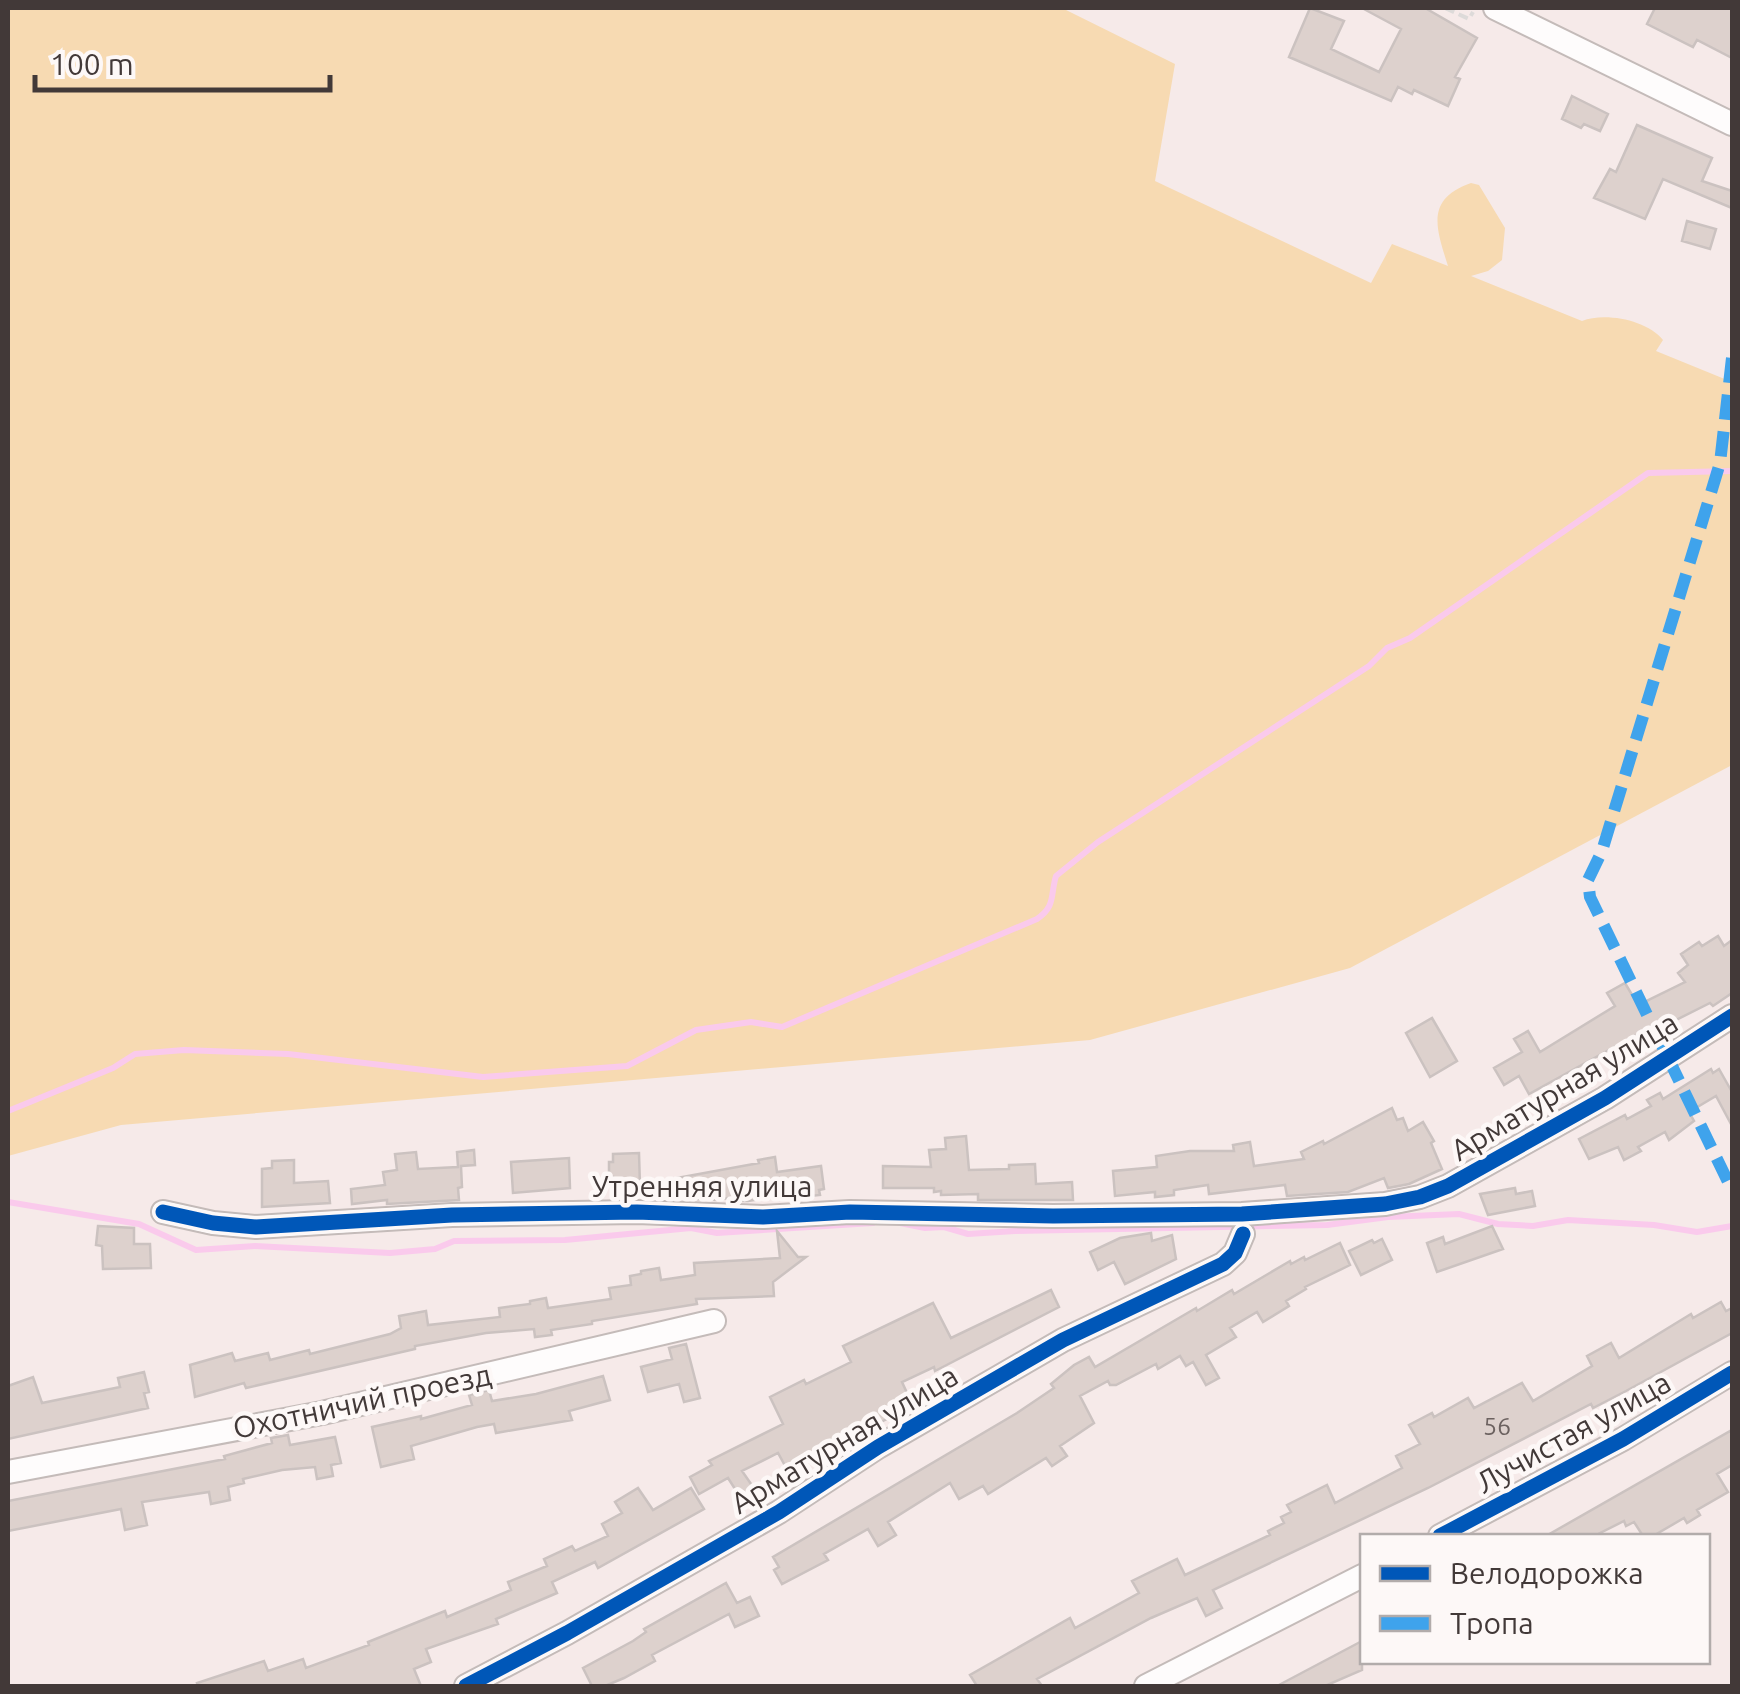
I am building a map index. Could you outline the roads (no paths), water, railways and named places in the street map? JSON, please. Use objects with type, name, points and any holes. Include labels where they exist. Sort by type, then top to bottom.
[{"type":"street","points":[[1495,8],[1732,124]]},
{"type":"street","name":"Арматурная улица","points":[[466,1686],[780,1512],[878,1447],[1063,1340],[1222,1264],[1235,1253],[1242,1223],[1385,1204],[1448,1186],[1604,1098],[1732,1016]]},
{"type":"street","name":"Утренняя улица","points":[[163,1212],[214,1223],[256,1226],[637,1212],[764,1217],[850,1212],[1242,1223]]},
{"type":"street","name":"Охотничий проезд","points":[[8,1472],[322,1412],[714,1321]]},
{"type":"street","name":"Лучистая улица","points":[[1444,1534],[1623,1439],[1732,1374]]},
{"type":"street","points":[[1146,1686],[1360,1577]]},
{"type":"waterway","points":[[8,1111],[113,1068],[135,1054],[184,1050],[288,1054],[483,1077],[627,1066],[696,1030],[751,1022],[782,1027],[1037,919],[1050,905],[1056,876],[1098,842],[1369,666],[1387,648],[1410,638],[1648,473],[1732,471]]},
{"type":"waterway","points":[[8,1202],[139,1224],[196,1250],[255,1246],[390,1253],[435,1249],[454,1241],[565,1240],[691,1228],[717,1233],[873,1223]]},
{"type":"waterway","points":[[900,1223],[944,1227],[968,1234],[1327,1225],[1459,1214],[1498,1224],[1533,1226],[1568,1220],[1697,1232],[1732,1226]]}]
